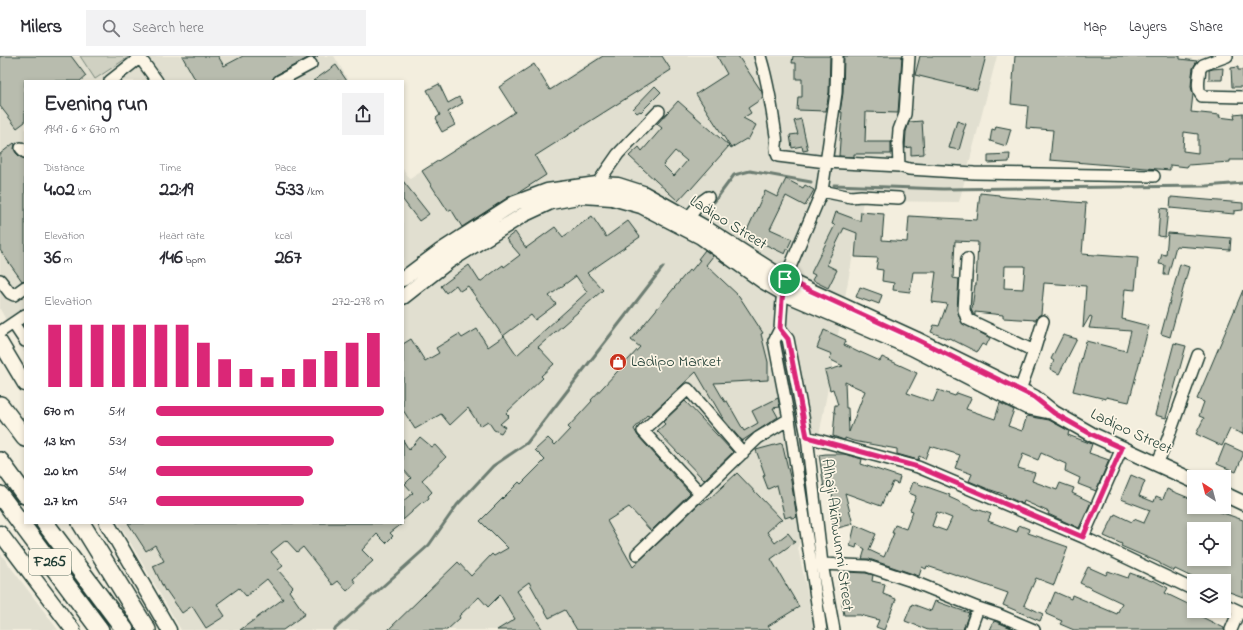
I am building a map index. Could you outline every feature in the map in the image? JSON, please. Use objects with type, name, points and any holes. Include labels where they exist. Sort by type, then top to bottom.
[{"type":"highway","points":[[0,405],[24,437]]},
{"type":"highway","points":[[0,460],[24,494]]},
{"type":"highway","name":"F265","points":[[0,495],[100,630]]},
{"type":"highway","name":"F265","points":[[46,524],[124,630]]},
{"type":"highway","points":[[82,524],[147,630]]},
{"type":"main road","name":"Ladipo Street","points":[[404,278],[439,252],[515,203],[547,190],[597,184],[618,185],[643,194],[704,227],[784,286],[912,348],[1027,407],[1054,413]]},
{"type":"main road","name":"Ladipo Street","points":[[404,296],[449,261],[523,215],[551,202],[583,196],[612,198],[641,206],[700,237],[764,282],[784,286],[916,339],[1034,397],[1054,413],[1091,434],[1187,477]]},
{"type":"main road","points":[[0,342],[24,382]]},
{"type":"main road","points":[[1231,497],[1243,503]]},
{"type":"main road","points":[[108,524],[169,630]]},
{"type":"main road","points":[[0,533],[73,630]]},
{"type":"street","points":[[760,56],[766,74],[776,139],[775,151],[778,156],[826,162],[899,166],[909,169],[974,173],[1154,176]]},
{"type":"street","name":"Alhaji Akinwunmi Street","points":[[821,630],[789,419],[774,340],[780,329],[784,286],[822,191],[836,93],[837,56]]},
{"type":"street","points":[[899,166],[899,130],[905,114],[909,56]]},
{"type":"street","points":[[1227,56],[1201,67],[1198,89],[1199,93],[1202,96],[1243,97]]},
{"type":"street","points":[[111,80],[138,59],[141,60],[156,80]]},
{"type":"street","points":[[281,80],[311,64]]},
{"type":"street","points":[[597,184],[618,154],[659,111]]},
{"type":"street","points":[[822,191],[851,197],[899,198]]},
{"type":"street","points":[[688,218],[701,202],[708,197]]},
{"type":"street","points":[[967,259],[964,310],[967,319],[1034,351]]},
{"type":"street","points":[[0,280],[10,294]]},
{"type":"street","points":[[0,300],[10,294],[14,295],[24,288]]},
{"type":"street","points":[[0,332],[24,316]]},
{"type":"street","points":[[1020,390],[1043,321]]},
{"type":"street","points":[[14,323],[24,339]]},
{"type":"street","name":"Alhaji Akinwunmi Street","points":[[780,329],[788,339],[807,437],[822,564],[834,630]]},
{"type":"street","points":[[1157,464],[1167,441],[1198,355]]},
{"type":"street","points":[[700,493],[643,431],[648,425],[688,389],[743,453]]},
{"type":"street","points":[[637,554],[758,438],[789,419]]},
{"type":"street","points":[[807,437],[918,467],[1083,537],[1187,587]]},
{"type":"street","points":[[1083,537],[1122,448]]},
{"type":"street","points":[[822,564],[867,566],[909,580],[1034,630]]},
{"type":"street","points":[[1231,607],[1241,612],[1231,630]]},
{"type":"street","points":[[970,630],[978,608]]},
{"type":"shaded area","points":[[0,56],[80,56],[95,79],[130,56],[334,56],[348,80],[24,80],[24,352],[0,309]]},
{"type":"shaded area","points":[[80,56],[130,56],[95,79]]},
{"type":"shaded area","name":"Ladipo Market","points":[[600,56],[997,56],[959,202],[863,201],[798,548],[815,630],[181,630],[120,524],[404,524],[404,170],[410,179]]},
{"type":"shaded area","points":[[0,553],[58,630],[0,630]]},
{"type":"building","points":[[0,56],[71,56],[86,76],[81,80],[24,80],[24,123],[17,128],[0,106]]},
{"type":"building","points":[[182,56],[218,56],[224,66],[243,56],[318,56],[308,58],[276,75],[272,80],[195,80]]},
{"type":"building","points":[[603,56],[662,56],[671,70],[535,156],[546,175],[462,227],[451,209],[448,211],[422,171],[515,112],[499,87],[534,64],[550,90]]},
{"type":"building","points":[[717,56],[738,56],[762,92],[763,98],[748,108],[751,113],[743,118],[756,125],[748,140],[746,139],[731,148],[696,94],[727,74]]},
{"type":"building","points":[[793,56],[830,56],[829,92],[826,111],[797,110],[798,97],[802,97],[802,79],[796,79],[796,63],[792,63]]},
{"type":"building","points":[[844,56],[902,56],[898,113],[866,112],[865,142],[891,142],[891,154],[854,154],[854,157],[839,156]]},
{"type":"building","points":[[920,56],[986,56],[977,90],[915,75]]},
{"type":"building","points":[[1015,56],[1180,56],[1180,59],[1197,61],[1193,68],[1192,75],[1191,87],[1193,94],[1191,112],[1220,115],[1219,117],[1235,119],[1234,114],[1243,113],[1243,160],[1188,165],[1187,167],[1170,165],[1170,170],[1050,160],[1053,130],[1026,128],[1028,106],[1011,104]],"holes":[[[1184,132],[1198,134],[1198,153],[1183,151]]]},
{"type":"building","points":[[336,65],[346,80],[314,80]]},
{"type":"building","points":[[1238,67],[1238,70],[1243,70],[1243,87],[1232,87],[1231,68]]},
{"type":"building","points":[[1223,68],[1222,80],[1209,80],[1209,70]]},
{"type":"building","points":[[439,84],[448,103],[459,97],[463,103],[448,112],[455,125],[442,132],[436,118],[440,115],[427,90]]},
{"type":"building","points":[[655,86],[661,92],[641,112],[640,111],[637,113],[633,109]]},
{"type":"building","points":[[678,101],[729,146],[691,189],[690,188],[678,201],[629,156],[639,147],[642,151],[662,128],[657,124]],"holes":[[[675,151],[687,161],[674,176],[663,165]]]},
{"type":"building","points":[[801,119],[808,150],[803,151],[802,146],[792,148],[790,135],[798,134],[794,121]]},
{"type":"building","points":[[922,121],[924,154],[911,155],[911,147],[905,148],[906,132],[909,122]]},
{"type":"building","points":[[957,121],[966,124],[959,150],[949,148]]},
{"type":"building","points":[[996,126],[1011,129],[1006,146],[990,141],[992,129],[995,130]]},
{"type":"building","points":[[14,143],[16,153],[24,159],[24,280],[22,281],[0,250],[0,154]]},
{"type":"building","points":[[1010,154],[1009,162],[988,163],[988,155]]},
{"type":"building","points":[[786,179],[803,188],[805,185],[814,190],[805,206],[786,196],[770,229],[792,239],[785,254],[762,243],[761,245],[744,237],[765,191],[777,197]]},
{"type":"building","points":[[404,182],[429,214],[419,221],[404,201]]},
{"type":"building","points":[[980,193],[1006,197],[1086,203],[1082,254],[1138,258],[1135,290],[1125,289],[1122,319],[1149,326],[1129,402],[1106,397],[1106,399],[1073,391],[1086,341],[1126,351],[1131,331],[1089,328],[1092,317],[1090,316],[1083,328],[1086,286],[1044,283],[1041,314],[1036,320],[1003,318],[1003,315],[975,312],[975,315],[973,314],[971,309],[976,285],[978,242],[955,241],[953,278],[959,279],[957,310],[962,323],[990,338],[986,346],[982,344],[977,352],[949,338],[948,339],[931,332],[934,325],[939,326],[947,304],[932,302],[936,272],[913,272],[910,292],[893,290],[894,283],[882,281],[883,270],[876,269],[878,258],[855,257],[857,233],[844,228],[828,261],[827,265],[837,270],[828,288],[812,280],[815,275],[811,273],[835,225],[832,224],[836,212],[860,221],[861,212],[884,214],[882,240],[907,242],[909,216],[977,220]],"holes":[[[1005,266],[1025,266],[1023,289],[1004,288]]]},
{"type":"building","points":[[1171,197],[1243,203],[1243,210],[1234,211],[1234,214],[1170,208]]},
{"type":"building","points":[[1160,208],[1168,209],[1165,237],[1158,236]]},
{"type":"building","points":[[592,216],[606,237],[628,221],[640,237],[587,273],[603,290],[538,347],[554,364],[541,376],[543,378],[506,413],[509,416],[500,424],[505,427],[501,433],[494,430],[488,421],[480,426],[468,408],[450,425],[441,414],[415,429],[404,412],[404,343],[411,339],[425,361],[439,353],[436,348],[459,334],[462,338],[477,329],[488,347],[504,336],[517,355],[587,292],[576,276],[549,296],[556,304],[535,320],[531,315],[503,336],[468,286],[460,291],[456,285],[446,293],[441,286],[469,265],[480,282],[503,265],[504,267],[520,255],[506,239],[515,232],[526,248],[555,227],[563,237]]},
{"type":"building","points":[[1168,233],[1231,238],[1230,250],[1176,246],[1168,275],[1164,275],[1165,265],[1159,264],[1162,254],[1166,255]]},
{"type":"building","points":[[705,250],[713,256],[706,265],[739,296],[763,333],[761,334],[768,362],[768,380],[714,383],[725,402],[727,401],[744,431],[758,423],[752,411],[778,398],[780,407],[773,408],[778,417],[742,441],[724,420],[696,372],[649,416],[648,414],[634,429],[638,436],[690,493],[651,531],[629,507],[607,521],[633,567],[700,503],[701,504],[708,498],[709,499],[737,473],[782,520],[767,532],[775,543],[788,533],[795,542],[771,559],[799,607],[768,626],[771,630],[577,630],[565,610],[549,618],[529,582],[517,591],[543,630],[497,630],[515,619],[500,595],[488,607],[479,597],[447,630],[388,630],[458,562],[471,576],[492,554],[494,556],[508,548],[480,521],[519,482],[521,484],[545,460],[535,450],[548,438],[555,445],[570,429],[568,427],[592,401],[591,400],[640,347],[631,340],[689,270],[691,271],[700,260],[698,259]]},
{"type":"building","points":[[1180,264],[1189,267],[1170,337],[1161,334]]},
{"type":"building","points":[[860,287],[882,295],[879,304],[856,297]]},
{"type":"building","points":[[1243,290],[1243,434],[1230,429],[1222,446],[1196,434],[1204,418],[1199,416],[1204,402],[1197,399]]},
{"type":"building","points":[[824,330],[846,340],[844,345],[860,353],[880,361],[882,357],[917,373],[907,393],[933,402],[938,390],[955,396],[957,393],[971,398],[966,409],[995,419],[1000,403],[1014,410],[1008,426],[1022,431],[1027,416],[1049,420],[1069,431],[1068,435],[1092,444],[1089,453],[1109,460],[1096,491],[1078,484],[1080,478],[1065,471],[1066,464],[1041,453],[1038,460],[1023,454],[1018,468],[1035,473],[1032,481],[1057,490],[1060,483],[1074,488],[1072,493],[1091,502],[1079,528],[1024,501],[1023,504],[1005,496],[1006,495],[969,481],[972,474],[955,468],[960,455],[930,446],[925,459],[919,456],[918,460],[897,454],[897,449],[853,441],[845,438],[844,440],[833,436],[835,405],[838,405],[833,389],[830,390],[825,371],[843,366],[829,359],[832,354],[817,348]],"holes":[[[845,382],[865,391],[849,432]]]},
{"type":"building","points":[[1063,335],[1077,339],[1059,374],[1050,369],[1054,361],[1051,359]]},
{"type":"building","points":[[1174,343],[1186,346],[1166,418],[1155,415]]},
{"type":"building","points":[[685,401],[733,452],[704,480],[657,431],[665,424],[663,422]]},
{"type":"building","points":[[420,437],[432,447],[435,445],[446,457],[422,480],[432,492],[428,496],[429,498],[423,503],[422,502],[404,519],[404,500],[413,493],[405,484],[411,478],[404,470],[404,442],[409,450]]},
{"type":"building","points":[[782,443],[791,481],[797,517],[791,518],[791,516],[785,518],[777,485],[768,489],[763,476],[765,475],[756,450]]},
{"type":"building","points":[[1225,444],[1243,452],[1236,472],[1217,464]]},
{"type":"building","points":[[844,454],[862,459],[861,464],[900,477],[898,484],[893,482],[881,506],[845,493],[853,524],[834,529],[832,522],[841,520],[836,503],[833,504],[832,487],[824,488],[819,455]]},
{"type":"building","points":[[1131,475],[1145,481],[1139,496],[1154,502],[1156,496],[1163,499],[1167,489],[1187,497],[1187,514],[1226,514],[1243,520],[1243,597],[1231,593],[1231,574],[1187,575],[1175,569],[1174,571],[1160,563],[1121,546],[1122,544],[1104,536],[1115,514],[1132,522],[1134,519],[1144,523],[1150,510],[1121,499]]},
{"type":"building","points":[[913,482],[950,495],[949,497],[977,510],[991,514],[988,521],[1017,532],[1019,525],[1029,529],[1028,533],[1068,547],[1054,585],[1036,578],[1024,605],[1043,614],[1040,621],[1003,605],[1008,593],[948,572],[927,566],[926,569],[922,567],[919,576],[869,559],[862,559],[865,549],[857,544],[856,548],[850,546],[855,525],[876,534],[869,550],[884,557],[894,533],[892,533],[895,525],[906,529],[913,511],[910,510],[916,496],[909,493]],"holes":[[[937,512],[952,518],[946,531],[932,526]]]},
{"type":"building","points":[[129,524],[402,524],[390,533],[393,536],[386,543],[377,534],[362,550],[373,561],[353,579],[356,583],[347,591],[338,581],[333,585],[303,547],[297,552],[286,540],[271,552],[283,566],[278,570],[293,587],[289,591],[305,614],[283,630],[240,630],[283,599],[267,579],[246,596],[239,588],[217,604],[225,616],[206,628],[192,606],[182,613],[166,590],[165,591],[153,566],[164,561],[155,545],[146,551]]},
{"type":"building","points":[[1088,567],[1106,575],[1108,571],[1128,578],[1130,573],[1152,581],[1153,580],[1168,588],[1165,593],[1187,604],[1187,618],[1204,618],[1224,628],[1224,630],[1074,630],[1060,624],[1062,621],[1046,614],[1055,592],[1071,599],[1072,595],[1117,614],[1122,603],[1080,583]]},
{"type":"building","points":[[846,572],[866,573],[873,575],[872,581],[885,584],[883,594],[896,599],[884,630],[876,627],[879,620],[860,615],[844,615],[842,604]]},
{"type":"building","points":[[935,601],[969,613],[963,630],[928,630],[905,621],[912,604],[931,611]]},
{"type":"building","points":[[994,621],[997,622],[1016,630],[990,630]]},
{"type":"waterway","points":[[714,202],[734,175],[750,171],[811,182]]},
{"type":"waterway","points":[[834,185],[943,189],[1206,186],[1243,183]]},
{"type":"waterway","points":[[334,630],[429,545],[457,505],[493,466],[527,443],[663,267]]},
{"type":"place","name":"Ladipo Market","points":[[618,362]]},
{"type":"route","points":[[785,279],[916,339],[1034,397],[1054,413],[1091,434],[1122,448],[1083,537],[918,467],[807,437],[788,339],[780,329],[785,279]]}]
